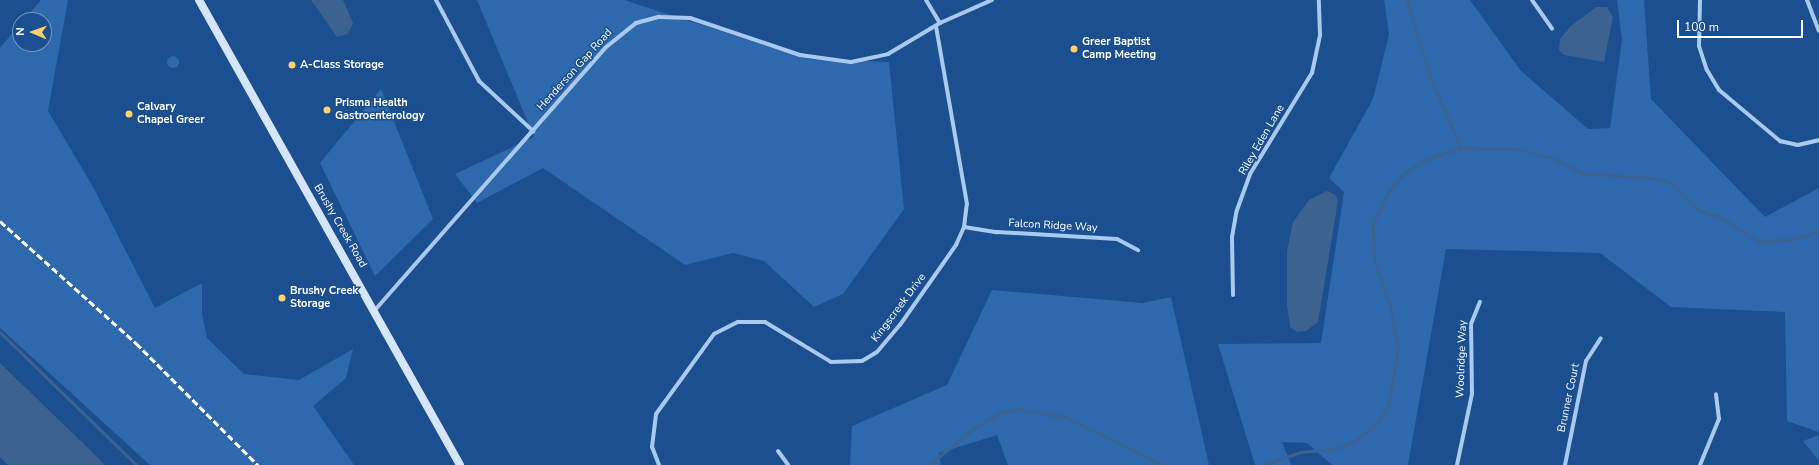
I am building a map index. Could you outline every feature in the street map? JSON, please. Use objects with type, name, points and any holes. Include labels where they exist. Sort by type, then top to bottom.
[{"type":"main road","name":"Brushy Creek Road","points":[[199,0],[375,310],[460,465]]},
{"type":"street","points":[[436,0],[479,81],[533,131]]},
{"type":"street","points":[[926,0],[938,24]]},
{"type":"street","name":"Henderson Gap Road","points":[[375,310],[612,40],[646,20],[690,18],[800,55],[851,62],[888,54],[938,24],[992,0]]},
{"type":"street","name":"Riley Eden Lane","points":[[1233,294],[1232,237],[1237,210],[1250,174],[1312,73],[1320,35],[1319,0]]},
{"type":"street","points":[[1532,0],[1552,29]]},
{"type":"street","points":[[1700,0],[1699,46],[1707,70],[1719,90],[1780,141],[1798,145],[1819,140]]},
{"type":"street","points":[[1807,0],[1819,31]]},
{"type":"street","name":"Kingscreek Drive","points":[[659,465],[652,447],[656,414],[714,334],[738,322],[765,322],[831,362],[862,361],[877,352],[900,325],[944,264],[964,227],[967,204],[938,24]]},
{"type":"street","name":"Falcon Ridge Way","points":[[964,227],[997,232],[1117,239],[1138,250]]},
{"type":"street","name":"Woolridge Way","points":[[1457,465],[1472,394],[1471,324],[1480,302]]},
{"type":"street","name":"Brunner Court","points":[[1565,465],[1586,361],[1601,338]]},
{"type":"street","points":[[1700,465],[1719,419],[1716,394]]},
{"type":"street","points":[[778,451],[788,465]]},
{"type":"shaded area","points":[[41,0],[68,0],[48,111],[92,185],[155,308],[202,283],[202,314],[207,338],[244,374],[299,380],[353,349],[346,378],[313,406],[354,465],[150,465],[0,328],[0,48],[12,34],[12,52],[52,52],[52,12],[31,12]]},
{"type":"shaded area","points":[[311,0],[343,0],[353,23],[348,34],[337,37]]},
{"type":"shaded area","points":[[477,0],[624,0],[808,59],[889,62],[904,209],[843,294],[814,307],[764,261],[733,253],[685,265],[543,168],[477,203],[455,174],[534,137]]},
{"type":"shaded area","points":[[1384,0],[1470,0],[1521,71],[1588,129],[1610,128],[1622,40],[1617,0],[1644,0],[1651,99],[1765,217],[1819,188],[1819,432],[1787,421],[1785,312],[1671,307],[1600,253],[1446,249],[1408,465],[1332,465],[1307,443],[1282,442],[1291,465],[1255,465],[1218,344],[1321,343],[1344,192],[1329,178],[1373,99],[1389,34]]},
{"type":"shaded area","points":[[1596,7],[1607,7],[1613,17],[1604,62],[1564,55],[1559,50],[1560,39],[1571,26]]},
{"type":"shaded area","points":[[171,56],[175,56],[179,62],[175,68],[171,68],[167,64],[167,60]]},
{"type":"shaded area","points":[[381,89],[433,219],[375,276],[320,163]]},
{"type":"shaded area","points":[[1327,191],[1336,195],[1338,201],[1318,322],[1306,331],[1297,332],[1290,327],[1287,305],[1287,251],[1293,222],[1309,200]]},
{"type":"shaded area","points":[[992,290],[1143,303],[1171,297],[1209,465],[1008,465],[997,435],[939,453],[941,465],[850,465],[852,426],[947,385]]},
{"type":"shaded area","points":[[0,363],[105,465],[8,465],[0,457]]},
{"type":"shaded area","points":[[1819,435],[1819,461],[1803,441]]},
{"type":"waterway","points":[[1407,0],[1431,78],[1461,148]]},
{"type":"waterway","points":[[1263,465],[1300,452],[1333,449],[1354,442],[1378,422],[1388,406],[1398,349],[1390,306],[1374,260],[1373,223],[1388,192],[1406,172],[1424,160],[1461,148],[1517,149],[1550,157],[1583,173],[1663,179],[1675,186],[1700,211],[1719,216],[1758,241],[1791,240],[1819,232]]},
{"type":"waterway","points":[[0,332],[137,465]]},
{"type":"waterway","points":[[929,465],[973,429],[1000,413],[1017,409],[1065,417],[1164,465]]},
{"type":"railway","points":[[0,221],[136,343],[258,465]]},
{"type":"place","name":"Greer Baptist Camp Meeting","points":[[1074,49]]},
{"type":"place","name":"A-Class Storage","points":[[292,65]]},
{"type":"place","name":"Prisma Health Gastroenterology","points":[[327,110]]},
{"type":"place","name":"Calvary Chapel Greer","points":[[129,114]]},
{"type":"place","name":"Brushy Creek Storage","points":[[282,298]]}]
